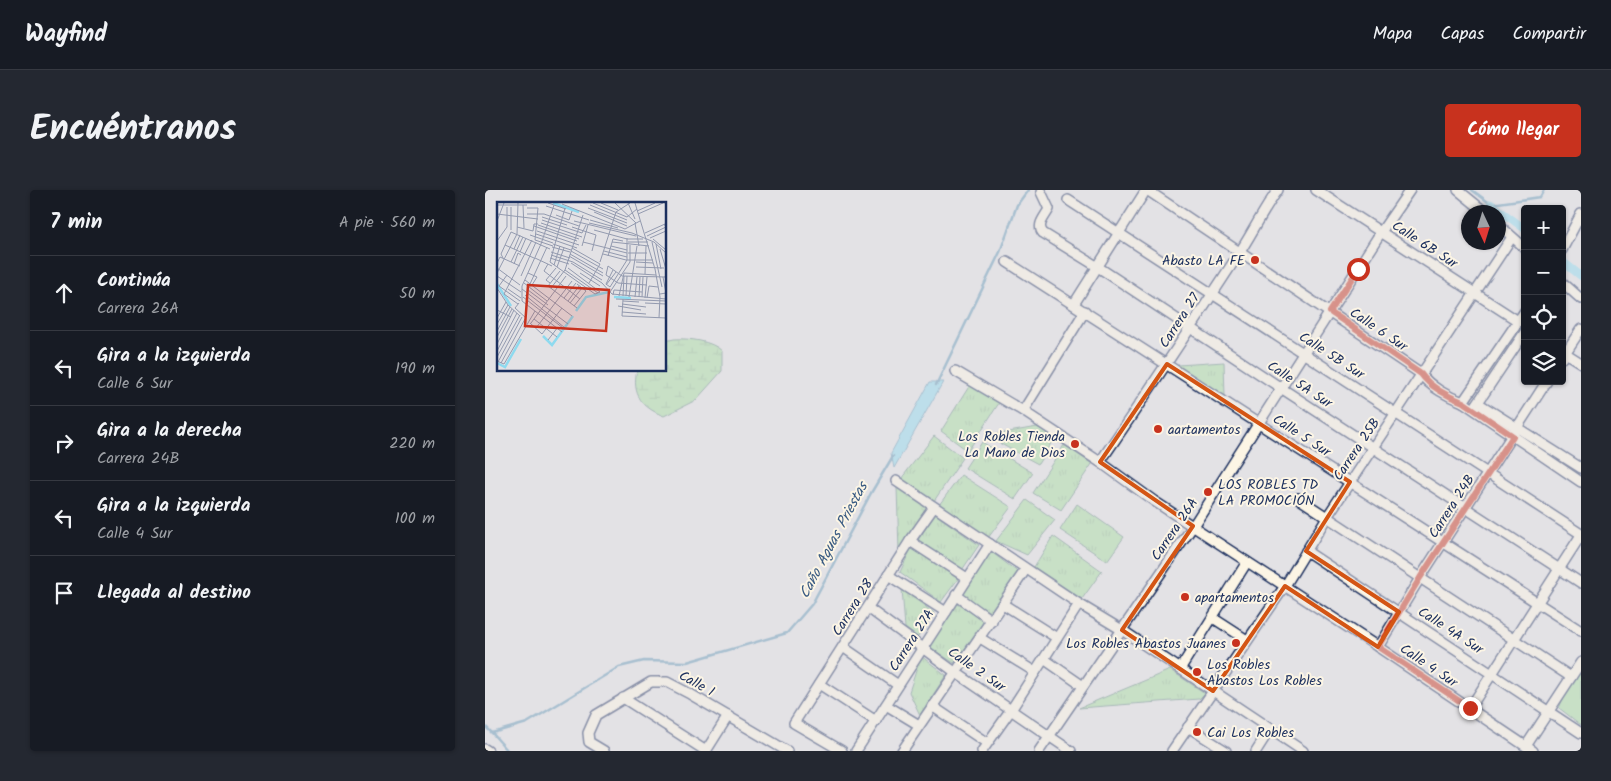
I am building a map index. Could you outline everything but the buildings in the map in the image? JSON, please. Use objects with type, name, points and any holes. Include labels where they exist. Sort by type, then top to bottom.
[{"type":"street","points":[[1074,304],[1147,190]]},
{"type":"street","name":"Calle 6 Sur","points":[[1147,190],[1421,374],[1426,381],[1455,399],[1476,406],[1513,436],[1581,482]]},
{"type":"street","name":"Carrera 27","points":[[1100,462],[1191,328],[1278,190]]},
{"type":"street","name":"Calle 6B Sur","points":[[1316,190],[1518,321]]},
{"type":"street","name":"Carrera 26A","points":[[1039,751],[1193,526],[1381,232],[1410,190]]},
{"type":"street","points":[[1458,190],[1476,205]]},
{"type":"street","name":"Calle 5A Sur","points":[[1041,192],[1049,209],[1040,224],[1040,230],[1043,233],[1098,266],[1281,388],[1581,583]]},
{"type":"street","name":"Calle 5B Sur","points":[[1068,200],[1581,535]]},
{"type":"street","points":[[1566,242],[1581,214]]},
{"type":"street","points":[[1506,231],[1521,245]]},
{"type":"street","name":"Carrera 25B","points":[[1172,751],[1285,586],[1327,517],[1512,237]]},
{"type":"street","name":"Calle 5 Sur","points":[[1007,262],[1581,631]]},
{"type":"street","points":[[1566,286],[1581,299]]},
{"type":"street","points":[[1023,411],[1085,311]]},
{"type":"street","points":[[1463,402],[1521,317]]},
{"type":"street","points":[[1566,350],[1581,329]]},
{"type":"street","points":[[1521,338],[1476,406],[1518,427],[1581,468]]},
{"type":"street","points":[[1566,356],[1581,363]]},
{"type":"street","name":"Calle 4 Sur","points":[[955,371],[1023,411],[1100,462],[1145,495],[1378,647],[1529,749]]},
{"type":"street","name":"Carrera 24B","points":[[1378,647],[1420,578],[1544,385]]},
{"type":"street","points":[[896,481],[1026,570],[1122,630],[1303,751]]},
{"type":"street","points":[[1298,498],[1571,677]]},
{"type":"street","name":"Carrera 28","points":[[842,751],[795,723],[888,575],[934,507]]},
{"type":"street","points":[[1470,708],[1581,535]]},
{"type":"street","points":[[910,541],[967,578]]},
{"type":"street","name":"Carrera 27A","points":[[856,751],[990,544]]},
{"type":"street","name":"Calle 4A Sur","points":[[1305,551],[1581,733]]},
{"type":"street","points":[[1179,669],[1247,562]]},
{"type":"street","points":[[906,749],[919,725],[1026,570]]},
{"type":"street","points":[[888,575],[945,612]]},
{"type":"street","points":[[956,595],[992,621]]},
{"type":"street","points":[[1003,604],[1057,638]]},
{"type":"street","points":[[932,706],[985,747],[1079,604]]},
{"type":"street","name":"Calle 2 Sur","points":[[868,608],[955,672],[1071,751]]},
{"type":"street","points":[[1213,618],[1247,640]]},
{"type":"street","points":[[980,638],[1035,672]]},
{"type":"street","points":[[843,647],[898,685]]},
{"type":"street","points":[[1044,659],[1083,686]]},
{"type":"street","points":[[1529,749],[1549,711],[1581,662]]},
{"type":"street","name":"Calle 1","points":[[605,751],[589,742],[588,733],[596,716],[651,682],[667,682],[787,751]]},
{"type":"street","points":[[819,684],[876,721]]},
{"type":"street","points":[[623,698],[706,751],[728,716]]},
{"type":"street","points":[[886,705],[919,725]]},
{"type":"street","points":[[1188,727],[1226,751]]},
{"type":"street","points":[[1256,751],[1270,729]]},
{"type":"highlighted area","points":[[1167,364],[1350,482],[1306,551],[1399,612],[1378,647],[1285,586],[1213,691],[1122,630],[1193,526],[1100,462]]},
{"type":"green space","points":[[686,339],[700,341],[718,348],[722,351],[722,371],[696,400],[664,416],[650,409],[640,399],[637,393],[636,379],[637,371],[666,371],[666,341]]},
{"type":"green space","points":[[1224,362],[1225,396],[1178,365]]},
{"type":"green space","points":[[970,385],[999,403],[968,451],[941,431]]},
{"type":"green space","points":[[1037,427],[1055,437],[1038,464],[986,436]]},
{"type":"green space","points":[[934,436],[963,458],[934,501],[901,479]]},
{"type":"green space","points":[[982,442],[1033,473],[1015,499],[965,468]]},
{"type":"green space","points":[[1064,445],[1092,464],[1061,510],[1033,493]]},
{"type":"green space","points":[[961,475],[1011,507],[988,538],[939,505]]},
{"type":"green space","points":[[897,488],[928,509],[899,552]]},
{"type":"green space","points":[[1027,500],[1055,520],[1027,555],[996,541]]},
{"type":"green space","points":[[1077,504],[1124,537],[1107,561],[1060,530]]},
{"type":"green space","points":[[935,514],[979,545],[962,570],[918,540]]},
{"type":"green space","points":[[1053,536],[1102,571],[1082,599],[1034,567]]},
{"type":"green space","points":[[912,547],[958,579],[941,602],[900,572]]},
{"type":"green space","points":[[990,551],[1019,573],[992,613],[959,594]]},
{"type":"green space","points":[[902,589],[934,613],[918,637],[905,628]]},
{"type":"green space","points":[[955,602],[985,622],[954,663],[925,644]]},
{"type":"green space","points":[[921,656],[946,675],[920,715],[909,692]]},
{"type":"green space","points":[[1581,669],[1581,725],[1559,708],[1567,690]]},
{"type":"green space","points":[[1170,670],[1205,693],[1199,699],[1079,708]]},
{"type":"water","points":[[930,382],[943,382],[894,468],[891,453]]},
{"type":"waterway","name":"Caño Aguas Priestas","points":[[936,385],[1000,252],[1017,205],[1028,190]]},
{"type":"waterway","name":"Caño Aguas Priestas","points":[[1472,190],[1491,204],[1540,197],[1544,190]]},
{"type":"waterway","points":[[1491,204],[1521,226]]},
{"type":"waterway","points":[[1566,264],[1581,276]]},
{"type":"waterway","name":"Caño Aguas Priestas","points":[[485,726],[492,733],[527,723],[619,667],[644,661],[687,662],[787,633],[812,604],[871,493],[893,456]]},
{"type":"waterway","points":[[492,733],[508,751]]},
{"type":"place","name":"Abasto LA FE","points":[[1255,260]]},
{"type":"place","name":"aartamentos","points":[[1158,429]]},
{"type":"place","name":"Los Robles Tienda La Mano de Dios","points":[[1075,444]]},
{"type":"place","name":"LOS ROBLES TD LA PROMOCIÓN","points":[[1208,492]]},
{"type":"place","name":"apartamentos","points":[[1185,597]]},
{"type":"place","name":"Los Robles Abastos Juanes","points":[[1236,643]]},
{"type":"place","name":"Los Robles Abastos Los Robles","points":[[1197,672]]},
{"type":"place","name":"Cai Los Robles","points":[[1197,732]]},
{"type":"route","points":[[1358,269],[1330,312],[1421,374],[1426,381],[1463,402],[1513,436],[1420,578],[1378,647],[1470,708]]}]
